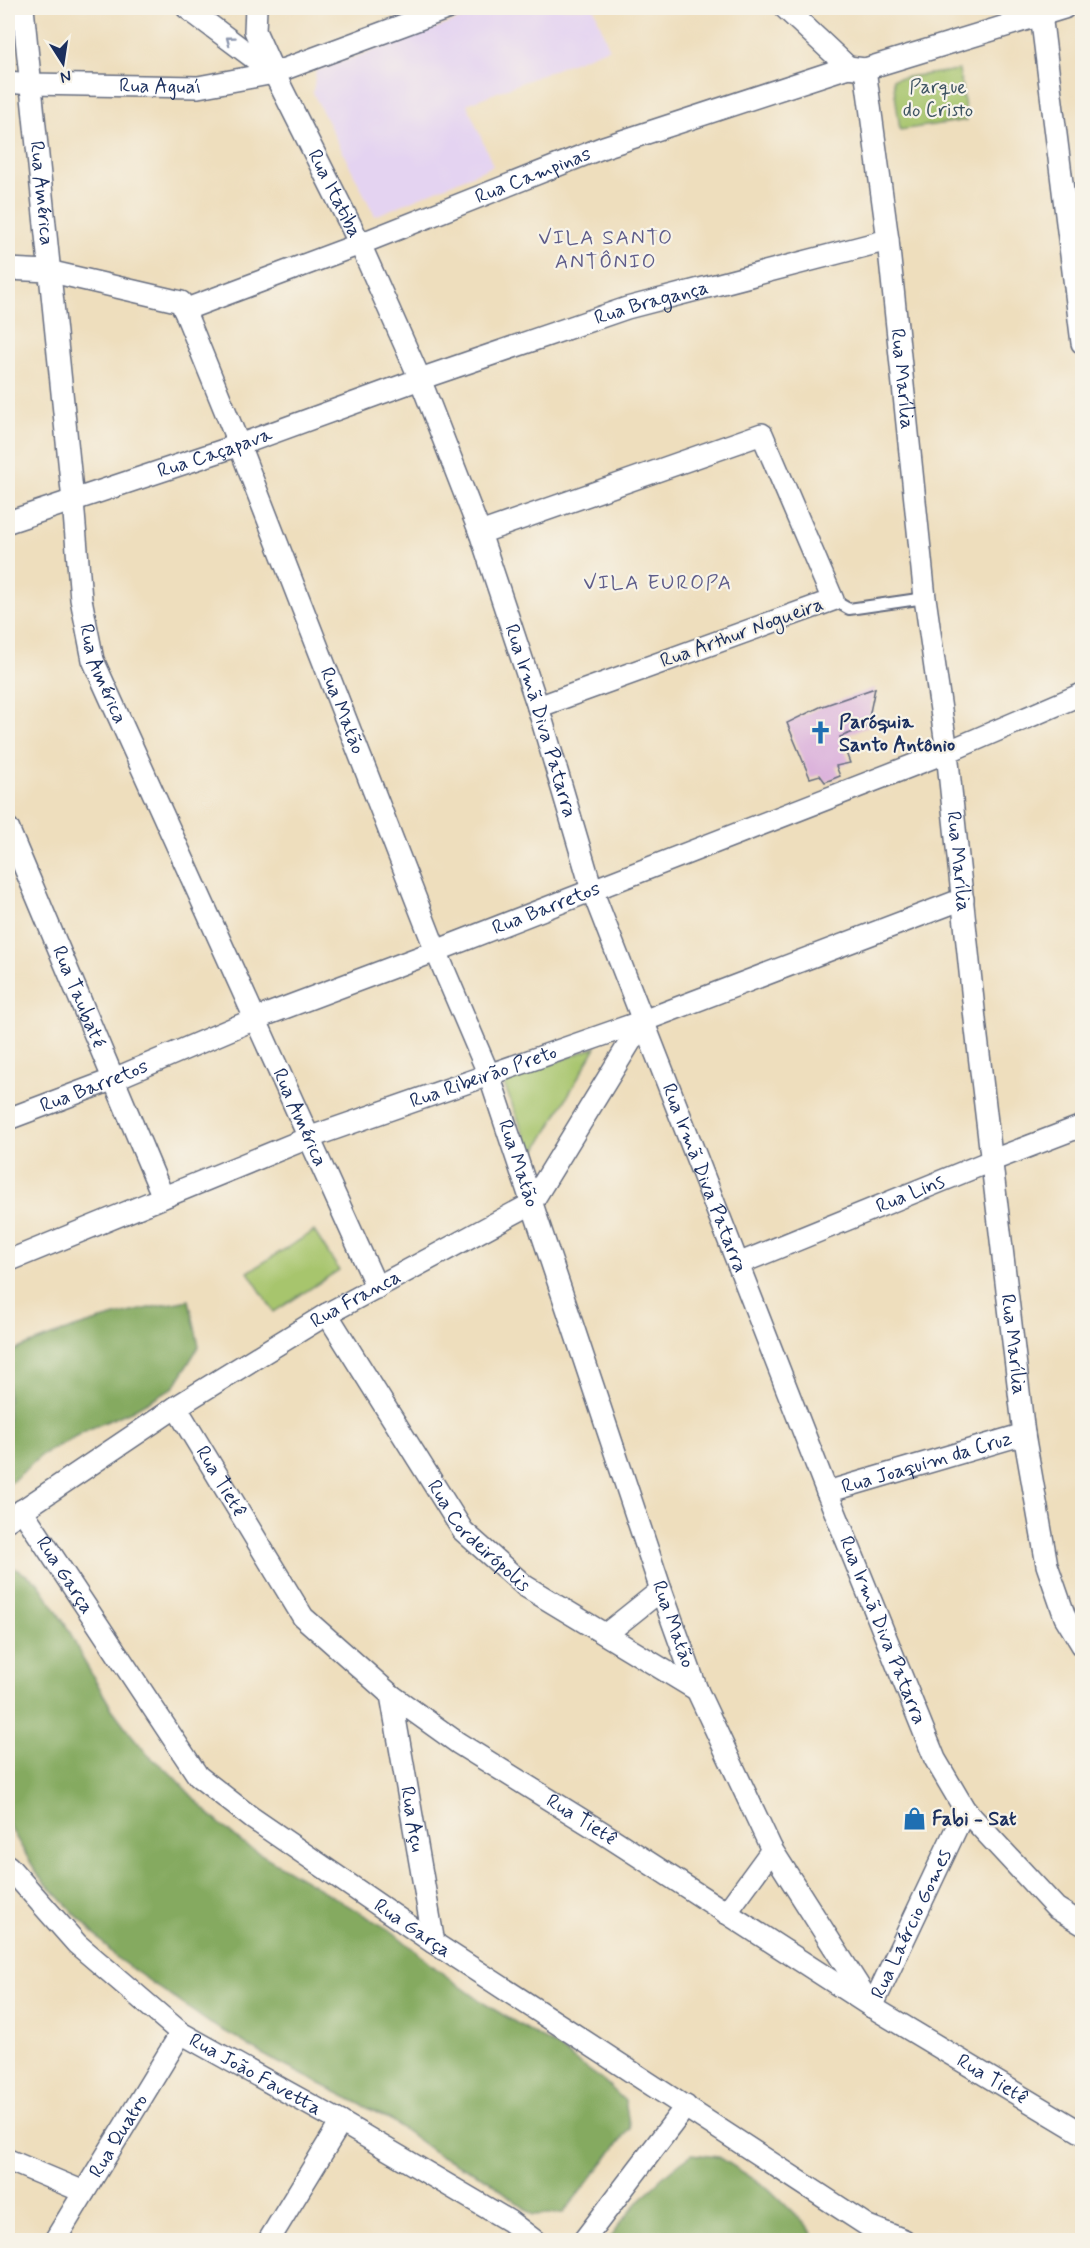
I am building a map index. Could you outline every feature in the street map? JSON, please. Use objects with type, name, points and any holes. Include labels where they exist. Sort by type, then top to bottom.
[{"type":"street","name":"Rua América","points":[[23,8],[81,599],[93,660],[377,1288]]},
{"type":"street","points":[[187,8],[274,73]]},
{"type":"street","name":"Rua Itatiba","points":[[256,8],[255,31],[360,244],[420,380]]},
{"type":"street","name":"Rua Aguaí","points":[[8,82],[198,87],[274,73],[448,8]]},
{"type":"street","points":[[785,8],[857,68]]},
{"type":"street","name":"Rua Campinas","points":[[184,310],[360,244],[604,147],[857,68],[1064,8]]},
{"type":"street","points":[[1041,14],[1083,343]]},
{"type":"street","name":"Rua Marília","points":[[857,68],[888,240],[925,598],[947,752],[976,1029],[1024,1434],[1047,1564],[1065,1617],[1083,1645]]},
{"type":"street","name":"Rua Bragança","points":[[420,380],[627,308],[888,240]]},
{"type":"street","points":[[8,269],[48,271],[182,302],[184,310]]},
{"type":"street","name":"Rua Matão","points":[[184,310],[436,951],[489,1075],[661,1590],[697,1690],[772,1850],[872,2007]]},
{"type":"street","name":"Rua Caçapava","points":[[8,522],[239,445],[420,380]]},
{"type":"street","name":"Rua Irmã Diva Patarra","points":[[420,380],[480,533],[538,707],[592,890],[827,1492],[935,1759],[965,1810],[1056,1908],[1083,1924]]},
{"type":"street","name":"Rua Arthur Nogueira","points":[[480,533],[762,434],[833,600],[538,707]]},
{"type":"street","name":"Rua Barretos","points":[[8,1119],[114,1079],[255,1019],[947,752],[1083,694]]},
{"type":"street","name":"Rua Taubaté","points":[[8,828],[163,1197]]},
{"type":"street","name":"Rua Ribeirão Preto","points":[[8,1260],[308,1138],[643,1021],[963,899]]},
{"type":"street","name":"Rua Franca","points":[[15,1515],[176,1407],[327,1314],[531,1204],[643,1021]]},
{"type":"street","name":"Rua Lins","points":[[738,1264],[993,1160],[1083,1126]]},
{"type":"street","name":"Rua Cordeirópolis","points":[[327,1314],[463,1531],[525,1586],[697,1690]]},
{"type":"street","name":"Rua Tietê","points":[[176,1407],[303,1617],[391,1695],[458,1743],[872,2007],[1083,2133]]},
{"type":"street","name":"Rua Joaquim da Cruz","points":[[827,1492],[1024,1434]]},
{"type":"street","name":"Rua Garça","points":[[15,1515],[198,1776],[252,1818],[434,1943],[686,2106],[869,2233],[904,2241]]},
{"type":"street","points":[[606,1634],[661,1590]]},
{"type":"street","name":"Rua Açu","points":[[391,1695],[434,1943]]},
{"type":"street","name":"Rua Laércio Gomes","points":[[872,2007],[965,1810]]},
{"type":"street","points":[[726,1913],[772,1850]]},
{"type":"street","name":"Rua João Favetta","points":[[8,1866],[77,1944],[181,2033],[341,2122],[509,2221],[534,2241]]},
{"type":"street","name":"Rua Quatro","points":[[55,2241],[181,2033]]},
{"type":"street","points":[[584,2241],[686,2106]]},
{"type":"street","points":[[269,2241],[341,2122]]},
{"type":"street","points":[[8,2160],[84,2192]]},
{"type":"lane","points":[[833,600],[849,609],[925,598]]},
{"type":"shaded area","points":[[493,8],[594,8],[609,48],[467,104],[493,166],[375,216],[313,93],[316,71]]},
{"type":"green space","name":"Parque do Cristo","points":[[959,70],[967,120],[900,130],[893,79]]},
{"type":"green space","points":[[596,1047],[533,1156],[503,1082]]},
{"type":"green space","points":[[314,1231],[339,1270],[274,1312],[248,1272]]},
{"type":"green space","points":[[189,1300],[199,1346],[174,1387],[43,1454],[8,1485],[8,1353],[97,1321]]},
{"type":"green space","points":[[8,1566],[37,1581],[69,1630],[81,1656],[112,1709],[148,1755],[170,1773],[211,1816],[242,1843],[393,1932],[438,1970],[485,2004],[555,2046],[604,2081],[625,2101],[630,2129],[563,2213],[533,2215],[487,2179],[437,2154],[389,2119],[260,2053],[211,2024],[118,1959],[38,1875],[8,1824]]},
{"type":"green space","points":[[692,2154],[719,2157],[768,2188],[809,2228],[816,2240],[608,2240],[646,2193]]},
{"type":"building","name":"Paróquia Santo Antônio","points":[[875,688],[867,727],[840,737],[850,763],[836,766],[840,776],[825,782],[820,775],[810,778],[787,723],[820,707]]},
{"type":"place","name":"Paróquia Santo Antônio","points":[[821,733]]},
{"type":"place","name":"Fabi - Sat","points":[[914,1819]]},
{"type":"district","name":"VILA SANTO ANTÔNIO","points":[[606,250]]},
{"type":"district","name":"VILA EUROPA","points":[[658,583]]}]
